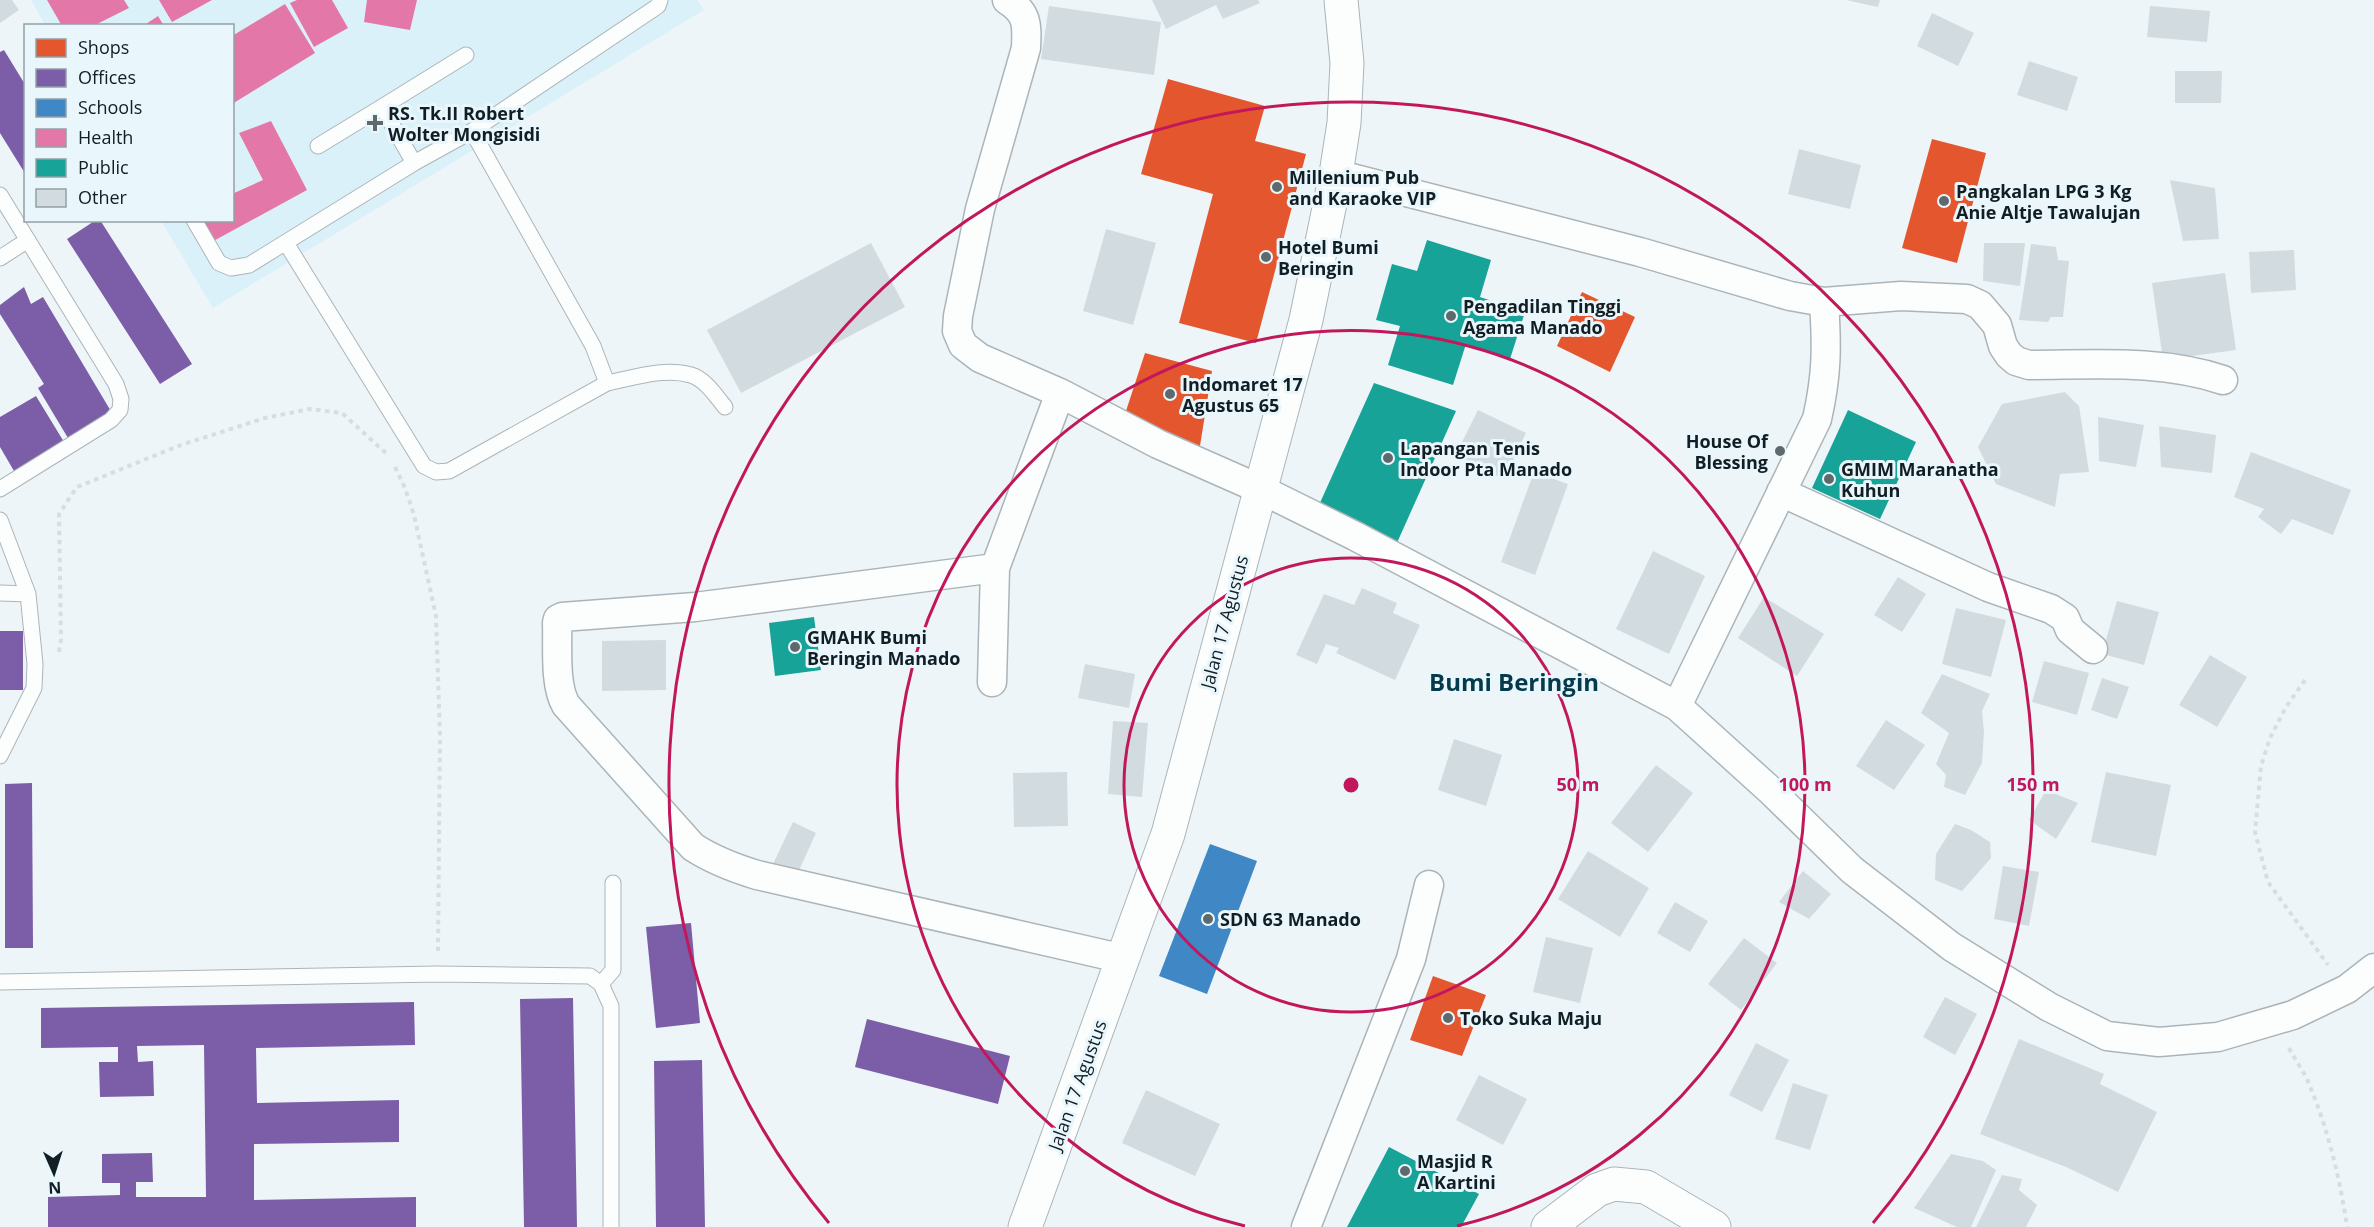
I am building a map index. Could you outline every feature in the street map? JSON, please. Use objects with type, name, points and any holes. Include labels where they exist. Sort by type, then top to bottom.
[{"type":"street","points":[[1007,0],[1019,8],[1024,17],[1027,28],[1026,48],[980,209],[958,316],[957,331],[963,345],[980,358],[1060,393],[1158,444],[1260,489],[1498,610],[1677,706],[1770,790],[1852,870],[1952,947],[2049,1007],[2108,1036],[2159,1042],[2218,1037],[2293,1015],[2347,989],[2374,968]]},
{"type":"street","name":"Jalan 17 Agustus","points":[[1025,1227],[1168,834],[1306,320],[1336,174],[1344,123],[1347,63],[1341,0]]},
{"type":"street","points":[[1336,174],[1640,252],[1772,291],[1824,302],[1900,296],[1967,299],[1980,305],[1997,325],[2003,346],[2016,361],[2029,365],[2122,365],[2172,368],[2200,372],[2223,380]]},
{"type":"street","points":[[1677,706],[1817,419],[1824,386],[1827,351],[1824,302]]},
{"type":"street","points":[[992,682],[995,568],[1060,393]]},
{"type":"street","points":[[1781,492],[1988,587],[2051,609],[2065,618],[2070,630],[2093,649]]},
{"type":"street","points":[[995,568],[695,607],[562,617],[557,623],[562,698],[693,847],[705,855],[758,875],[1124,959]]},
{"type":"street","points":[[1306,1227],[1411,958],[1429,885]]},
{"type":"street","points":[[1548,1227],[1598,1190],[1614,1184],[1646,1187],[1714,1227]]},
{"type":"lane","points":[[195,222],[219,263],[231,268],[249,265],[414,163],[472,131],[658,6],[660,0]]},
{"type":"lane","points":[[318,146],[466,55]]},
{"type":"lane","points":[[382,107],[414,163]]},
{"type":"lane","points":[[472,131],[593,346],[607,383]]},
{"type":"lane","points":[[0,195],[116,384],[121,399],[120,410],[111,420],[0,489]]},
{"type":"lane","points":[[0,258],[28,240]]},
{"type":"lane","points":[[286,243],[424,466],[436,472],[449,471],[607,383],[657,372],[692,375],[706,385],[725,407]]},
{"type":"lane","points":[[0,520],[28,594],[35,654],[34,688],[0,756]]},
{"type":"lane","points":[[0,593],[28,594]]},
{"type":"lane","points":[[601,984],[613,970],[613,883]]},
{"type":"lane","points":[[0,982],[438,974],[590,976],[601,984],[611,1006],[611,1227]]},
{"type":"path","points":[[34,688],[55,675],[61,639],[59,514],[77,488],[181,445],[265,418],[310,409],[342,413],[388,455],[405,488],[414,515],[436,616],[440,736],[438,974]]},
{"type":"path","points":[[2305,680],[2286,707],[2270,738],[2262,766],[2255,832],[2268,882],[2304,935],[2347,989]]},
{"type":"path","points":[[2273,1021],[2308,1082],[2324,1127],[2344,1204],[2347,1227]]},
{"type":"shaded area","name":"RS. Tk.II Robert Wolter Mongisidi","points":[[31,0],[697,0],[704,10],[213,308],[162,222],[234,222],[234,24],[44,24]]},
{"type":"building: Shops","points":[[1168,79],[1265,106],[1255,141],[1306,154],[1256,343],[1179,323],[1213,194],[1141,174]]},
{"type":"building: Shops","name":"Pangkalan LPG 3 Kg Anie Altje Tawalujan","points":[[1932,139],[1986,153],[1957,263],[1902,248]]},
{"type":"building: Shops","points":[[1582,292],[1635,317],[1610,372],[1557,346]]},
{"type":"building: Shops","name":"Indomaret 17 Agustus 65","points":[[1145,353],[1212,371],[1199,452],[1124,417]]},
{"type":"building: Shops","name":"Toko Suka Maju","points":[[1433,976],[1486,995],[1462,1056],[1410,1040]]},
{"type":"building: Offices","points":[[4,50],[24,83],[24,172],[0,133],[0,52]]},
{"type":"building: Offices","points":[[93,222],[101,222],[192,364],[160,384],[67,239]]},
{"type":"building: Offices","points":[[24,287],[31,304],[43,297],[112,413],[68,438],[38,388],[44,384],[0,314],[0,305]]},
{"type":"building: Offices","points":[[36,396],[64,442],[14,471],[0,447],[0,417]]},
{"type":"building: Offices","points":[[0,631],[23,631],[23,690],[0,690]]},
{"type":"building: Offices","points":[[32,783],[33,948],[5,948],[5,784]]},
{"type":"building: Offices","points":[[691,923],[700,1023],[656,1028],[646,927]]},
{"type":"building: Offices","points":[[573,998],[577,1227],[524,1227],[520,999]]},
{"type":"building: Offices","points":[[414,1002],[415,1045],[256,1048],[257,1103],[399,1100],[399,1142],[254,1144],[254,1200],[416,1197],[416,1227],[48,1227],[48,1197],[120,1195],[120,1183],[102,1183],[102,1154],[152,1153],[153,1182],[136,1182],[136,1197],[206,1197],[204,1045],[137,1046],[138,1062],[153,1061],[154,1096],[100,1097],[99,1062],[118,1062],[118,1047],[41,1048],[41,1008]]},
{"type":"building: Offices","points":[[867,1019],[1010,1056],[998,1104],[855,1067]]},
{"type":"building: Offices","points":[[702,1060],[705,1227],[656,1227],[654,1061]]},
{"type":"building: Schools","name":"SDN 63 Manado","points":[[1210,844],[1257,861],[1207,994],[1159,976]]},
{"type":"building: Health","points":[[47,0],[124,0],[129,8],[97,24],[61,24]]},
{"type":"building: Health","points":[[159,0],[212,0],[172,22]]},
{"type":"building: Health","points":[[297,0],[332,0],[348,28],[314,47],[290,3]]},
{"type":"building: Health","points":[[367,0],[417,0],[410,30],[364,22]]},
{"type":"building: Health","points":[[285,4],[315,53],[234,103],[234,35]]},
{"type":"building: Health","points":[[158,16],[163,24],[146,24]]},
{"type":"building: Health","points":[[271,121],[307,190],[208,244],[197,222],[234,222],[234,193],[263,180],[239,133]]},
{"type":"building: Public","name":"Pengadilan Tinggi Agama Manado","points":[[1427,240],[1491,260],[1480,297],[1525,312],[1510,359],[1466,344],[1453,385],[1388,365],[1400,326],[1376,320],[1392,264],[1417,271]]},
{"type":"building: Public","name":"Lapangan Tenis Indoor Pta Manado","points":[[1374,383],[1456,411],[1396,545],[1319,505]]},
{"type":"building: Public","points":[[1848,410],[1916,442],[1880,519],[1812,488]]},
{"type":"building: Public","name":"GMAHK Bumi Beringin Manado","points":[[814,617],[821,670],[775,676],[769,623]]},
{"type":"building: Public","name":"Masjid R A Kartini","points":[[1389,1147],[1479,1194],[1461,1227],[1347,1227]]},
{"type":"building: Other","points":[[0,0],[12,0],[19,10],[0,23]]},
{"type":"building: Other","points":[[1152,0],[1258,0],[1260,3],[1223,19],[1216,5],[1166,29]]},
{"type":"building: Other","points":[[1846,0],[1880,0],[1878,7]]},
{"type":"building: Other","points":[[1049,6],[1161,22],[1154,75],[1041,59]]},
{"type":"building: Other","points":[[2150,6],[2210,11],[2207,42],[2147,37]]},
{"type":"building: Other","points":[[1932,13],[1974,33],[1958,66],[1917,46]]},
{"type":"building: Other","points":[[2029,61],[2078,77],[2067,111],[2017,95]]},
{"type":"building: Other","points":[[2175,71],[2222,71],[2221,103],[2175,103]]},
{"type":"building: Other","points":[[1799,149],[1861,165],[1850,209],[1788,194]]},
{"type":"building: Other","points":[[2170,180],[2215,188],[2219,239],[2183,241]]},
{"type":"building: Other","points":[[1106,229],[1156,243],[1133,325],[1083,311]]},
{"type":"building: Other","points":[[871,243],[905,307],[741,393],[707,330]]},
{"type":"building: Other","points":[[1984,243],[2025,243],[2020,286],[1983,281]]},
{"type":"building: Other","points":[[2031,244],[2056,247],[2058,260],[2069,261],[2063,317],[2051,317],[2048,322],[2019,320]]},
{"type":"building: Other","points":[[2294,250],[2296,290],[2251,293],[2249,252]]},
{"type":"building: Other","points":[[2225,273],[2236,350],[2163,360],[2152,283]]},
{"type":"building: Other","points":[[2065,392],[2079,406],[2089,472],[2060,474],[2055,507],[1996,484],[1978,447],[2002,404]]},
{"type":"building: Other","points":[[1478,410],[1526,433],[1504,479],[1455,456]]},
{"type":"building: Other","points":[[2098,417],[2144,425],[2136,467],[2099,461]]},
{"type":"building: Other","points":[[2159,426],[2216,435],[2212,473],[2161,467]]},
{"type":"building: Other","points":[[2251,452],[2351,490],[2333,535],[2292,519],[2281,534],[2258,517],[2264,509],[2234,497]]},
{"type":"building: Other","points":[[1534,472],[1568,484],[1535,575],[1501,562]]},
{"type":"building: Other","points":[[1653,551],[1705,576],[1669,654],[1616,629]]},
{"type":"building: Other","points":[[1898,577],[1926,594],[1902,632],[1874,615]]},
{"type":"building: Other","points":[[1362,588],[1397,603],[1393,613],[1420,625],[1395,680],[1336,653],[1339,648],[1326,644],[1317,664],[1296,655],[1324,594],[1354,605]]},
{"type":"building: Other","points":[[1764,597],[1824,634],[1797,676],[1738,638]]},
{"type":"building: Other","points":[[2117,601],[2159,612],[2144,665],[2102,654]]},
{"type":"building: Other","points":[[1956,608],[2006,620],[1991,677],[1942,664]]},
{"type":"building: Other","points":[[666,640],[666,690],[602,691],[602,641]]},
{"type":"building: Other","points":[[2210,655],[2247,677],[2217,727],[2179,705]]},
{"type":"building: Other","points":[[2044,661],[2089,673],[2077,715],[2032,702]]},
{"type":"building: Other","points":[[1085,664],[1135,674],[1129,708],[1078,698]]},
{"type":"building: Other","points":[[1942,674],[1990,694],[1982,711],[1984,732],[1982,763],[1965,795],[1944,787],[1946,775],[1936,764],[1949,733],[1921,713]]},
{"type":"building: Other","points":[[2102,678],[2129,687],[2117,719],[2091,710]]},
{"type":"building: Other","points":[[1886,720],[1925,745],[1894,790],[1856,766]]},
{"type":"building: Other","points":[[1113,721],[1148,723],[1142,797],[1108,794]]},
{"type":"building: Other","points":[[1454,739],[1502,755],[1486,806],[1438,790]]},
{"type":"building: Other","points":[[1656,765],[1693,793],[1648,852],[1611,823]]},
{"type":"building: Other","points":[[1067,772],[1068,826],[1014,827],[1013,773]]},
{"type":"building: Other","points":[[2106,772],[2171,785],[2156,856],[2091,842]]},
{"type":"building: Other","points":[[2046,790],[2078,803],[2056,839],[2029,820]]},
{"type":"building: Other","points":[[793,822],[816,833],[796,877],[772,866]]},
{"type":"building: Other","points":[[1955,824],[1971,830],[1990,842],[1991,858],[1962,891],[1935,880],[1936,854]]},
{"type":"building: Other","points":[[1588,851],[1649,888],[1620,937],[1558,899]]},
{"type":"building: Other","points":[[2003,866],[2039,872],[2029,926],[1994,919]]},
{"type":"building: Other","points":[[1803,871],[1831,894],[1809,919],[1779,902]]},
{"type":"building: Other","points":[[1675,902],[1708,921],[1690,952],[1657,933]]},
{"type":"building: Other","points":[[1546,937],[1593,948],[1580,1003],[1533,992]]},
{"type":"building: Other","points":[[1744,938],[1777,963],[1741,1010],[1708,984]]},
{"type":"building: Other","points":[[1945,997],[1977,1014],[1955,1055],[1923,1037]]},
{"type":"building: Other","points":[[2019,1039],[2104,1074],[2100,1084],[2157,1112],[2118,1192],[2066,1167],[1980,1134]]},
{"type":"building: Other","points":[[1756,1043],[1789,1060],[1762,1112],[1729,1095]]},
{"type":"building: Other","points":[[1479,1075],[1527,1099],[1503,1145],[1456,1120]]},
{"type":"building: Other","points":[[1793,1083],[1828,1095],[1810,1150],[1775,1139]]},
{"type":"building: Other","points":[[1146,1090],[1220,1124],[1195,1176],[1122,1143]]},
{"type":"building: Other","points":[[1951,1154],[1983,1161],[1996,1170],[1971,1227],[1957,1227],[1914,1208]]},
{"type":"building: Other","points":[[2002,1175],[2022,1179],[2019,1190],[2037,1205],[2026,1227],[1976,1227]]},
{"type":"place","name":"RS. Tk.II Robert Wolter Mongisidi","points":[[375,123]]},
{"type":"place","name":"Millenium Pub and Karaoke VIP","points":[[1277,187]]},
{"type":"place","name":"Pangkalan LPG 3 Kg Anie Altje Tawalujan","points":[[1944,201]]},
{"type":"place","name":"Hotel Bumi Beringin","points":[[1266,257]]},
{"type":"place","name":"Pengadilan Tinggi Agama Manado","points":[[1451,316]]},
{"type":"place","name":"Indomaret 17 Agustus 65","points":[[1170,394]]},
{"type":"place","name":"House Of Blessing","points":[[1780,451]]},
{"type":"place","name":"Lapangan Tenis Indoor Pta Manado","points":[[1388,458]]},
{"type":"place","name":"GMIM Maranatha Kuhun","points":[[1829,479]]},
{"type":"place","name":"GMAHK Bumi Beringin Manado","points":[[795,647]]},
{"type":"place","name":"SDN 63 Manado","points":[[1208,919]]},
{"type":"place","name":"Toko Suka Maju","points":[[1448,1018]]},
{"type":"place","name":"Masjid R A Kartini","points":[[1405,1171]]},
{"type":"district","name":"Bumi Beringin","points":[[1514,681]]}]
